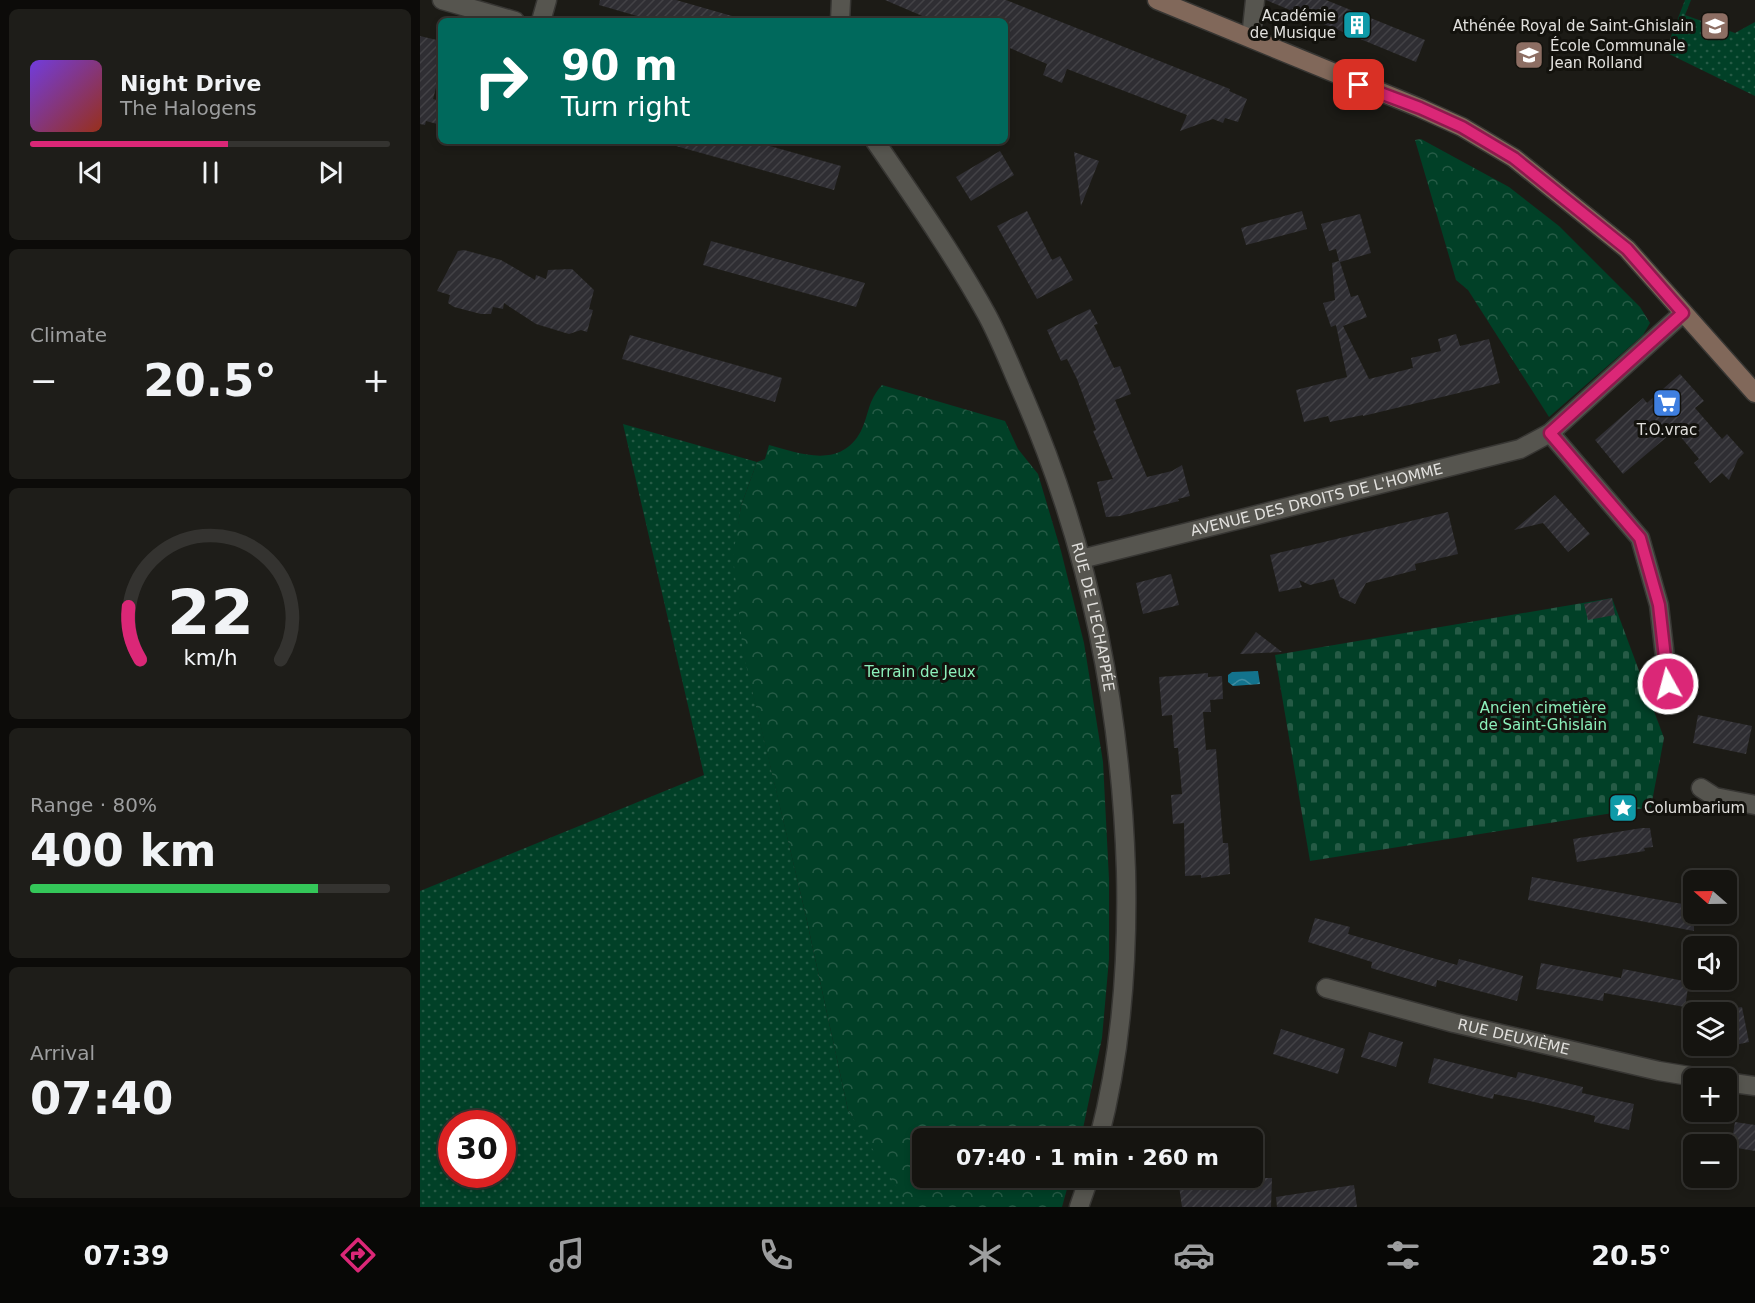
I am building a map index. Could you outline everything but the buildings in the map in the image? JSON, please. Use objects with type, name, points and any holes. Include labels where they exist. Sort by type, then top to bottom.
[{"type":"street","points":[[442,0],[505,18]]},
{"type":"street","points":[[542,18],[547,0]]},
{"type":"street","points":[[840,18],[841,0]]},
{"type":"street","points":[[1157,0],[1420,108],[1462,127],[1514,158],[1627,249],[1755,393]]},
{"type":"street","points":[[1251,38],[1255,0]]},
{"type":"street","name":"RUE DE L'ECHAPPÉE","points":[[877,144],[934,227],[987,316],[1031,413],[1056,476],[1082,559],[1104,654],[1122,788],[1127,938],[1119,1043],[1101,1128]]},
{"type":"street","name":"AVENUE DES DROITS DE L'HOMME","points":[[1082,559],[1520,450],[1550,433],[1683,313]]},
{"type":"street","points":[[1550,433],[1640,538],[1659,605],[1670,701]]},
{"type":"street","points":[[1701,788],[1715,797],[1755,805]]},
{"type":"street","name":"RUE DEUXIÈME","points":[[1326,988],[1454,1023],[1683,1075]]},
{"type":"street","points":[[1737,1084],[1755,1086]]},
{"type":"street","points":[[1079,1207],[1086,1188]]},
{"type":"green space","name":"Athénée Royal de Saint-Ghislain","points":[[1685,0],[1691,0],[1685,15],[1735,33],[1755,22],[1755,96],[1665,52]]},
{"type":"green space","points":[[1421,139],[1509,187],[1559,226],[1640,307],[1650,323],[1643,335],[1549,417],[1468,290],[1456,280],[1415,140]]},
{"type":"green space","name":"Terrain de Jeux","points":[[882,385],[1005,421],[1018,449],[1038,474],[1061,551],[1084,643],[1103,762],[1109,879],[1109,959],[1102,1038],[1083,1128],[912,1128],[912,1188],[1067,1188],[1062,1207],[909,1207],[848,1110],[805,912],[743,652],[733,556],[741,506],[757,462],[765,459],[769,445],[820,456],[832,455],[843,450],[853,443],[861,431],[877,391]]},
{"type":"green space","points":[[623,424],[757,462],[741,506],[734,558],[744,654],[805,912],[848,1110],[913,1207],[420,1207],[420,891],[704,775]]},
{"type":"green space","name":"Ancien cimetière de Saint-Ghislain","points":[[1612,598],[1664,738],[1651,807],[1310,861],[1275,655]]},
{"type":"water","points":[[1258,671],[1260,684],[1233,686],[1228,682],[1228,675],[1232,672]]},
{"type":"place","name":"Académie de Musique","points":[[1357,25]]},
{"type":"place","name":"Athénée Royal de Saint-Ghislain","points":[[1715,26]]},
{"type":"place","name":"École Communale Jean Rolland","points":[[1529,55]]},
{"type":"place","name":"T.O.vrac","points":[[1667,403]]},
{"type":"place","name":"Columbarium","points":[[1623,808]]},
{"type":"route","points":[[1359,85],[1462,127],[1514,158],[1627,249],[1683,313],[1550,433],[1640,538],[1659,605],[1668,684]]}]
